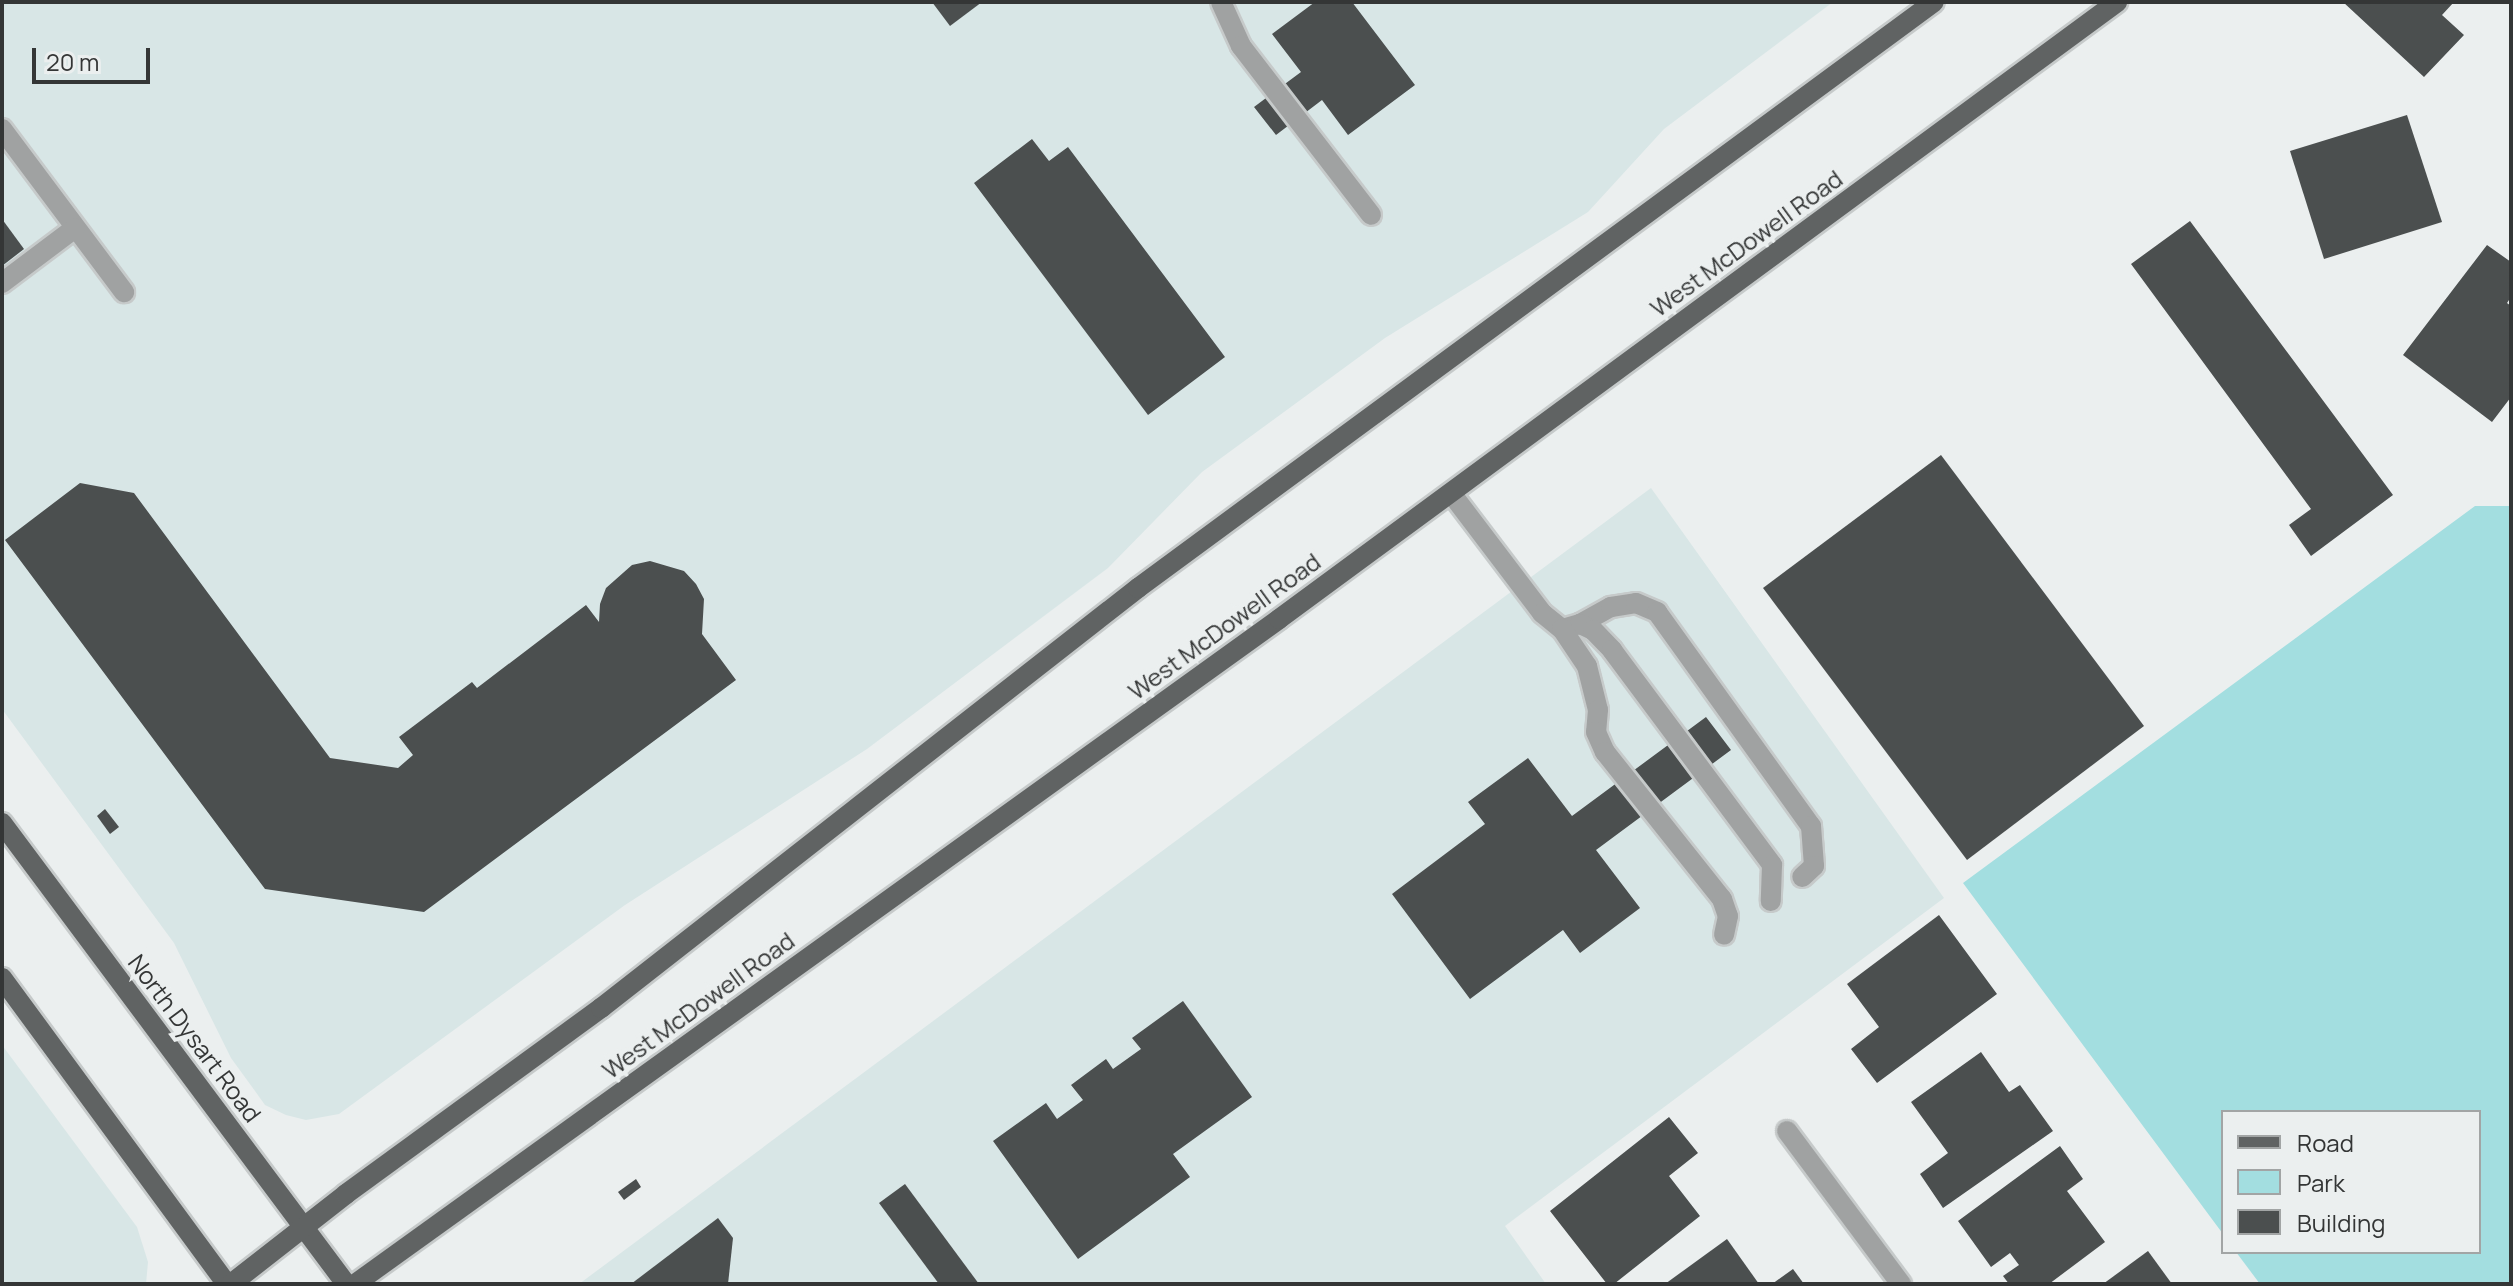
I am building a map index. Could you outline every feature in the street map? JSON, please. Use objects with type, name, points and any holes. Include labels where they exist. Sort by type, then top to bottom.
[{"type":"main road","points":[[2,978],[229,1284],[303,1226],[601,1008],[1138,588],[1934,2]]},
{"type":"main road","name":"West McDowell Road","points":[[355,1284],[1451,493],[2117,2]]},
{"type":"main road","name":"North Dysart Road","points":[[2,823],[346,1284]]},
{"type":"street","points":[[1221,2],[1241,46],[1371,215]]},
{"type":"street","points":[[2,129],[124,292]]},
{"type":"street","points":[[2,283],[75,228]]},
{"type":"street","points":[[1451,493],[1542,613],[1571,627],[1593,630],[1612,650],[1772,865],[1771,901]]},
{"type":"street","points":[[1571,627],[1611,607],[1636,603],[1657,612],[1811,826],[1814,866],[1802,877]]},
{"type":"street","points":[[1571,627],[1587,666],[1598,710],[1596,732],[1605,752],[1722,899],[1728,916],[1724,935]]},
{"type":"street","points":[[1787,1131],[1901,1284]]},
{"type":"shaded area","points":[[2,2],[1833,2],[1664,129],[1588,212],[1385,338],[1202,472],[1108,568],[867,749],[625,905],[339,1114],[306,1120],[265,1105],[231,1058],[174,943],[2,709]]},
{"type":"shaded area","points":[[1651,488],[1944,898],[1505,1226],[1546,1284],[579,1284]]},
{"type":"shaded area","points":[[2,1045],[137,1227],[148,1262],[146,1284],[2,1284]]},
{"type":"green space","points":[[2475,506],[2511,506],[2511,1284],[2260,1284],[2238,1254],[2481,1254],[2481,1110],[2221,1110],[2221,1231],[1963,883]]},
{"type":"building","points":[[932,2],[982,2],[950,26]]},
{"type":"building","points":[[1315,2],[1352,2],[1415,85],[1348,135],[1322,100],[1276,135],[1254,107],[1301,72],[1272,34]]},
{"type":"building","points":[[2343,2],[2454,2],[2442,15],[2464,35],[2424,77]]},
{"type":"building","points":[[2407,115],[2442,222],[2324,259],[2290,151]]},
{"type":"building","points":[[1032,139],[1049,161],[1068,147],[1225,357],[1148,415],[974,183]]},
{"type":"building","points":[[2,219],[24,249],[2,266]]},
{"type":"building","points":[[2190,221],[2393,495],[2311,556],[2289,525],[2311,509],[2131,264]]},
{"type":"building","points":[[2487,245],[2511,262],[2511,297],[2507,303],[2511,306],[2511,397],[2492,422],[2403,355]]},
{"type":"building","points":[[1941,455],[2144,726],[1967,860],[1763,588]]},
{"type":"building","points":[[80,483],[134,493],[330,758],[398,768],[413,755],[399,737],[472,682],[477,688],[586,605],[599,622],[600,604],[606,588],[632,565],[650,561],[684,571],[696,584],[704,599],[702,634],[736,680],[424,912],[265,889],[5,540]]},
{"type":"building","points":[[1706,717],[1731,750],[1596,850],[1640,908],[1580,953],[1563,930],[1470,999],[1392,894],[1485,824],[1468,802],[1528,758],[1572,816]]},
{"type":"building","points":[[105,809],[119,827],[110,834],[97,816]]},
{"type":"building","points":[[1939,915],[1997,994],[1877,1083],[1851,1049],[1879,1027],[1847,984]]},
{"type":"building","points":[[1183,1001],[1252,1097],[1173,1154],[1190,1177],[1078,1259],[993,1141],[1046,1103],[1057,1119],[1083,1100],[1071,1085],[1106,1059],[1113,1069],[1141,1049],[1132,1038]]},
{"type":"building","points":[[1981,1052],[2009,1092],[2020,1085],[2053,1131],[1943,1208],[1920,1174],[1948,1153],[1911,1102]]},
{"type":"building","points":[[1669,1117],[1698,1153],[1669,1176],[1700,1216],[1614,1284],[1607,1284],[1550,1211]]},
{"type":"building","points":[[2060,1146],[2083,1179],[2067,1191],[2105,1242],[2049,1284],[2009,1284],[2003,1276],[2019,1265],[2010,1253],[1991,1267],[1958,1221]]},
{"type":"building","points":[[636,1179],[641,1187],[624,1200],[618,1192]]},
{"type":"building","points":[[905,1184],[979,1284],[939,1284],[879,1203]]},
{"type":"building","points":[[718,1218],[733,1238],[728,1284],[631,1284]]},
{"type":"building","points":[[1727,1239],[1759,1284],[1665,1284]]},
{"type":"building","points":[[2148,1251],[2172,1284],[2103,1284]]},
{"type":"building","points":[[1793,1269],[1804,1284],[1772,1284]]}]
